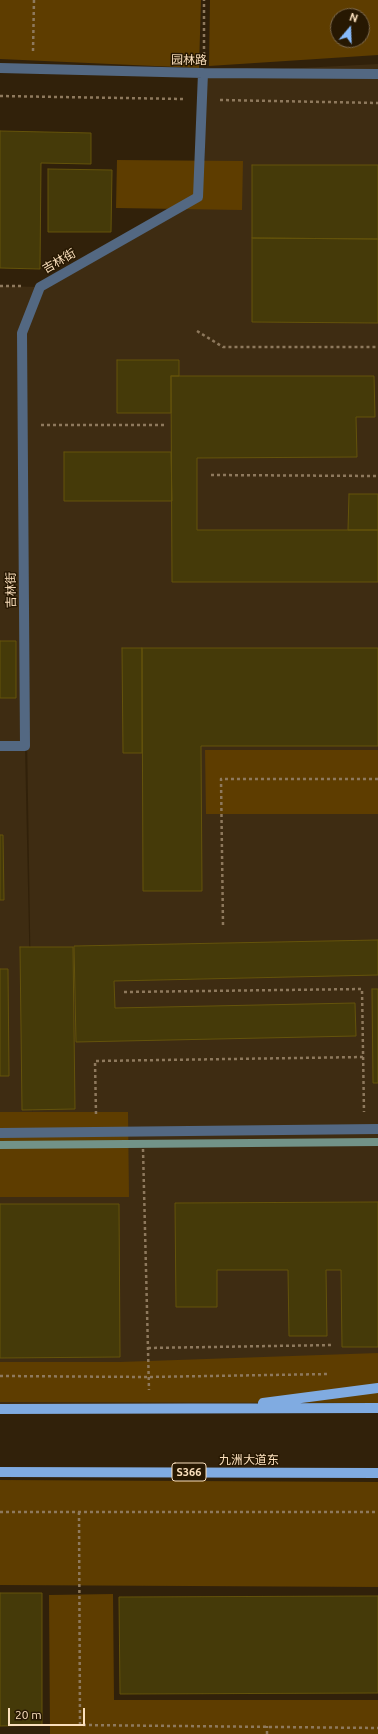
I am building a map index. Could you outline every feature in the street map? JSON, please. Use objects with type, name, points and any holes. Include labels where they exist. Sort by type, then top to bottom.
[{"type":"main road","points":[[219,1408],[378,1388]]},
{"type":"main road","points":[[0,1409],[378,1408]]},
{"type":"main road","name":"九洲大道东","points":[[0,1472],[378,1473]]},
{"type":"street","name":"园林路","points":[[0,68],[203,73],[378,74]]},
{"type":"street","name":"吉林街","points":[[0,746],[25,746],[22,333],[40,287],[198,197],[203,73]]},
{"type":"street","points":[[0,1133],[378,1129]]},
{"type":"path","points":[[33,69],[34,0]]},
{"type":"path","points":[[203,73],[204,0]]},
{"type":"path","points":[[197,331],[223,347],[378,347]]},
{"type":"path","points":[[23,424],[167,425]]},
{"type":"path","points":[[211,475],[378,476]]},
{"type":"path","points":[[223,925],[221,779],[378,779]]},
{"type":"path","points":[[124,992],[362,989],[365,1130]]},
{"type":"path","points":[[96,1132],[95,1061],[364,1057]]},
{"type":"path","points":[[144,1161],[149,1409]]},
{"type":"path","points":[[148,1348],[334,1346]]},
{"type":"path","points":[[0,1376],[148,1377],[337,1373]]},
{"type":"path","points":[[0,1512],[378,1512]]},
{"type":"path","points":[[78,1512],[80,1725],[378,1728]]},
{"type":"path","points":[[267,1726],[267,1734]]},
{"type":"shaded area","points":[[0,0],[201,0],[199,68],[0,59]]},
{"type":"shaded area","points":[[210,0],[378,0],[378,55],[209,66]]},
{"type":"shaded area","points":[[378,64],[378,1141],[0,1142],[0,286],[40,287],[205,193],[204,73]],"holes":[[[25,607],[33,1122],[25,746]]]},
{"type":"shaded area","points":[[117,160],[243,161],[242,210],[116,208]]},
{"type":"shaded area","points":[[205,750],[378,750],[378,814],[206,814]]},
{"type":"shaded area","points":[[0,1112],[128,1112],[129,1197],[0,1197]]},
{"type":"shaded area","points":[[378,1141],[378,1388],[219,1408],[0,1409],[0,1143]]},
{"type":"shaded area","points":[[378,1353],[378,1403],[0,1402],[0,1362],[120,1362]]},
{"type":"shaded area","points":[[0,1480],[378,1482],[378,1587],[0,1585]]},
{"type":"shaded area","points":[[113,1594],[114,1700],[378,1700],[378,1734],[50,1734],[49,1595]]},
{"type":"building","points":[[0,131],[91,133],[91,164],[41,163],[40,269],[0,268]]},
{"type":"building","points":[[252,165],[378,165],[378,239],[252,238]]},
{"type":"building","points":[[48,169],[112,170],[111,232],[48,232]]},
{"type":"building","points":[[252,238],[378,239],[378,323],[252,322]]},
{"type":"building","points":[[117,360],[179,360],[179,376],[171,376],[171,413],[117,413]]},
{"type":"building","points":[[171,376],[374,376],[375,417],[356,417],[357,457],[197,458],[197,530],[378,530],[378,582],[172,582]]},
{"type":"building","points":[[64,452],[171,452],[172,501],[64,501]]},
{"type":"building","points":[[349,494],[378,494],[378,530],[348,530]]},
{"type":"building","points":[[0,641],[16,641],[16,698],[0,698]]},
{"type":"building","points":[[122,648],[142,648],[142,753],[123,753]]},
{"type":"building","points":[[142,648],[378,648],[378,746],[201,746],[202,891],[143,891]]},
{"type":"building","points":[[0,835],[3,835],[4,900],[0,900]]},
{"type":"building","points":[[378,940],[378,975],[114,981],[115,1008],[355,1003],[356,1036],[76,1042],[74,946]]},
{"type":"building","points":[[20,947],[73,947],[75,1109],[22,1110]]},
{"type":"building","points":[[0,969],[8,969],[9,1076],[0,1076]]},
{"type":"building","points":[[372,989],[378,989],[378,1083],[373,1083]]},
{"type":"building","points":[[378,1202],[378,1347],[342,1347],[341,1270],[326,1270],[327,1336],[289,1336],[288,1270],[217,1270],[217,1307],[176,1307],[175,1203]]},
{"type":"building","points":[[0,1204],[119,1204],[120,1357],[0,1358]]},
{"type":"building","points":[[0,1593],[42,1593],[42,1725],[0,1726]]},
{"type":"building","points":[[378,1596],[378,1693],[120,1694],[119,1597]]},
{"type":"waterway","points":[[0,1145],[378,1142]]}]
